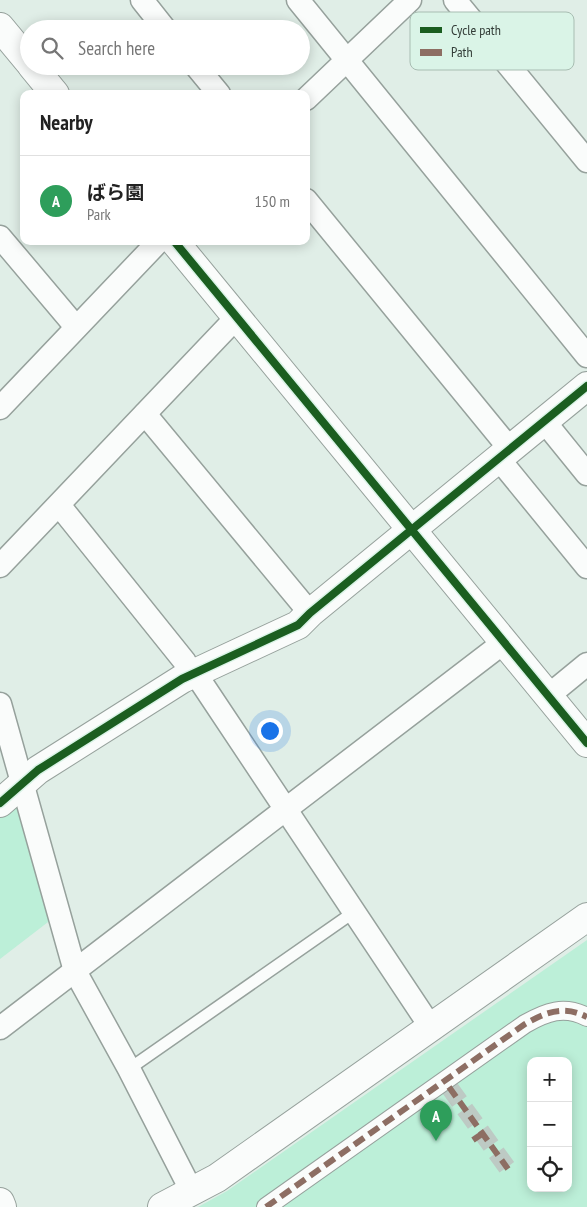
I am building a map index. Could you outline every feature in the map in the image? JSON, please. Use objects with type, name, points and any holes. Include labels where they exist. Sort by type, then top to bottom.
[{"type":"street","points":[[142,0],[158,20]]},
{"type":"street","points":[[298,0],[587,356]]},
{"type":"street","points":[[310,95],[410,0]]},
{"type":"street","points":[[455,0],[465,12]]},
{"type":"street","points":[[0,27],[20,51]]},
{"type":"street","points":[[512,70],[587,161]]},
{"type":"street","points":[[39,75],[51,90]]},
{"type":"street","points":[[203,75],[216,90]]},
{"type":"street","points":[[310,205],[504,453],[587,567]]},
{"type":"street","points":[[0,237],[76,327]]},
{"type":"street","points":[[0,408],[155,245]]},
{"type":"street","points":[[177,245],[587,743]]},
{"type":"street","points":[[0,566],[236,318]]},
{"type":"street","points":[[0,803],[13,778],[190,667],[295,615],[310,613],[587,386]]},
{"type":"street","points":[[145,414],[310,613]]},
{"type":"street","points":[[544,422],[587,474]]},
{"type":"street","points":[[59,505],[190,667],[432,1029]]},
{"type":"street","points":[[0,1028],[287,810],[503,642]]},
{"type":"street","points":[[548,696],[587,664]]},
{"type":"street","points":[[0,704],[13,778],[75,971],[129,1069],[192,1192]]},
{"type":"street","points":[[162,1207],[217,1178],[432,1029],[587,917]]},
{"type":"street","points":[[266,1207],[525,1024],[542,1014],[561,1010],[587,1016]]},
{"type":"street","points":[[0,1202],[2,1207]]},
{"type":"lane","points":[[129,1069],[354,912]]},
{"type":"green space","points":[[8,804],[20,807],[52,919],[0,959],[0,812]]},
{"type":"green space","points":[[587,940],[587,1207],[198,1207],[227,1191]]},
{"type":"tunnel","points":[[449,1087],[508,1169]]},
{"type":"marked path","points":[[266,1207],[525,1024],[548,1013],[563,1011],[571,1011],[587,1017]]},
{"type":"marked path","points":[[449,1087],[508,1169]]},
{"type":"marked path","points":[[473,1140],[482,1134]]},
{"type":"cycle path","points":[[177,245],[587,743]]},
{"type":"cycle path","points":[[0,803],[38,770],[182,679],[298,625],[310,613],[587,386]]},
{"type":"place","name":"ばら園","points":[[436,1141]]}]
